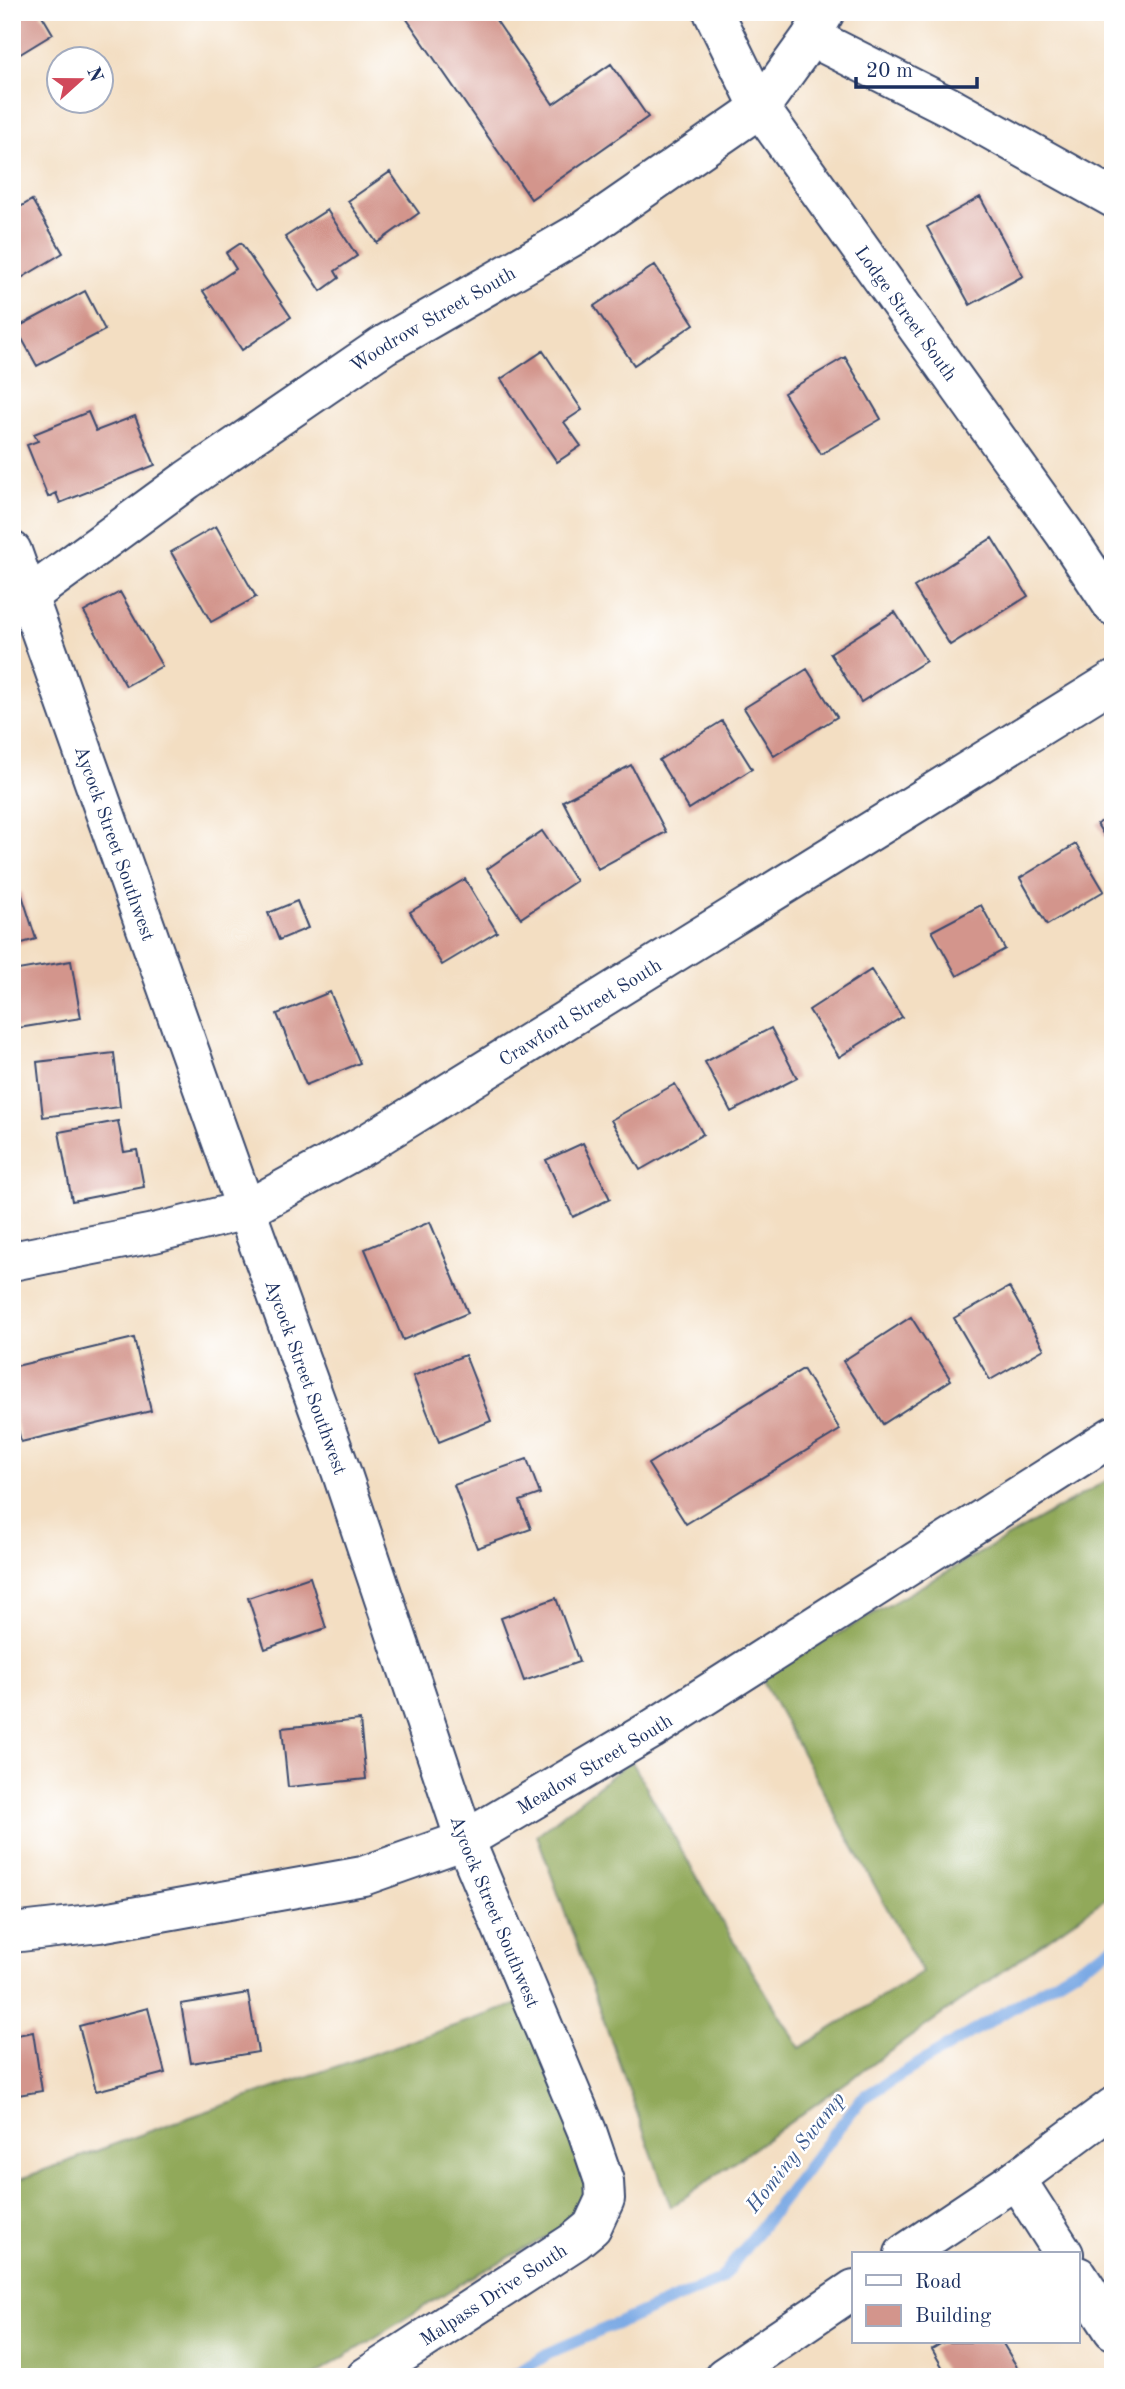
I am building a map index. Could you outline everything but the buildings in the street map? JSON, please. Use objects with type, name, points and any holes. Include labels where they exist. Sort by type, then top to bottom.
[{"type":"street","name":"Lodge Street South","points":[[713,12],[760,108],[1065,534],[1113,606]]},
{"type":"street","name":"Woodrow Street South","points":[[20,599],[384,345],[584,230],[760,108],[818,25]]},
{"type":"street","points":[[818,25],[948,106],[1113,198]]},
{"type":"street","name":"Aycock Street Southwest","points":[[12,551],[20,599],[341,1471],[465,1840],[587,2131],[604,2181],[605,2199]]},
{"type":"street","name":"Crawford Street South","points":[[12,1262],[154,1233],[246,1210],[366,1144],[1113,681]]},
{"type":"street","name":"Meadow Street South","points":[[12,1933],[99,1923],[363,1876],[465,1840],[651,1730],[1113,1436]]},
{"type":"street","points":[[907,2252],[1016,2179],[1113,2107]]},
{"type":"street","points":[[1016,2179],[1063,2252]]},
{"type":"street","name":"Malpass Drive South","points":[[366,2377],[575,2241],[592,2227],[605,2199]]},
{"type":"street","points":[[1080,2279],[1113,2330]]},
{"type":"street","points":[[724,2377],[852,2290]]},
{"type":"green space","points":[[1113,1477],[1113,1893],[671,2207],[537,1835],[631,1760],[722,1922],[800,2048],[922,1972],[761,1678]]},
{"type":"green space","points":[[532,1999],[604,2181],[564,2228],[468,2279],[312,2377],[12,2377],[12,2182],[167,2125]]},
{"type":"waterway","name":"Hominy Swamp","points":[[511,2377],[553,2351],[720,2280],[862,2098],[1113,1947]]}]
